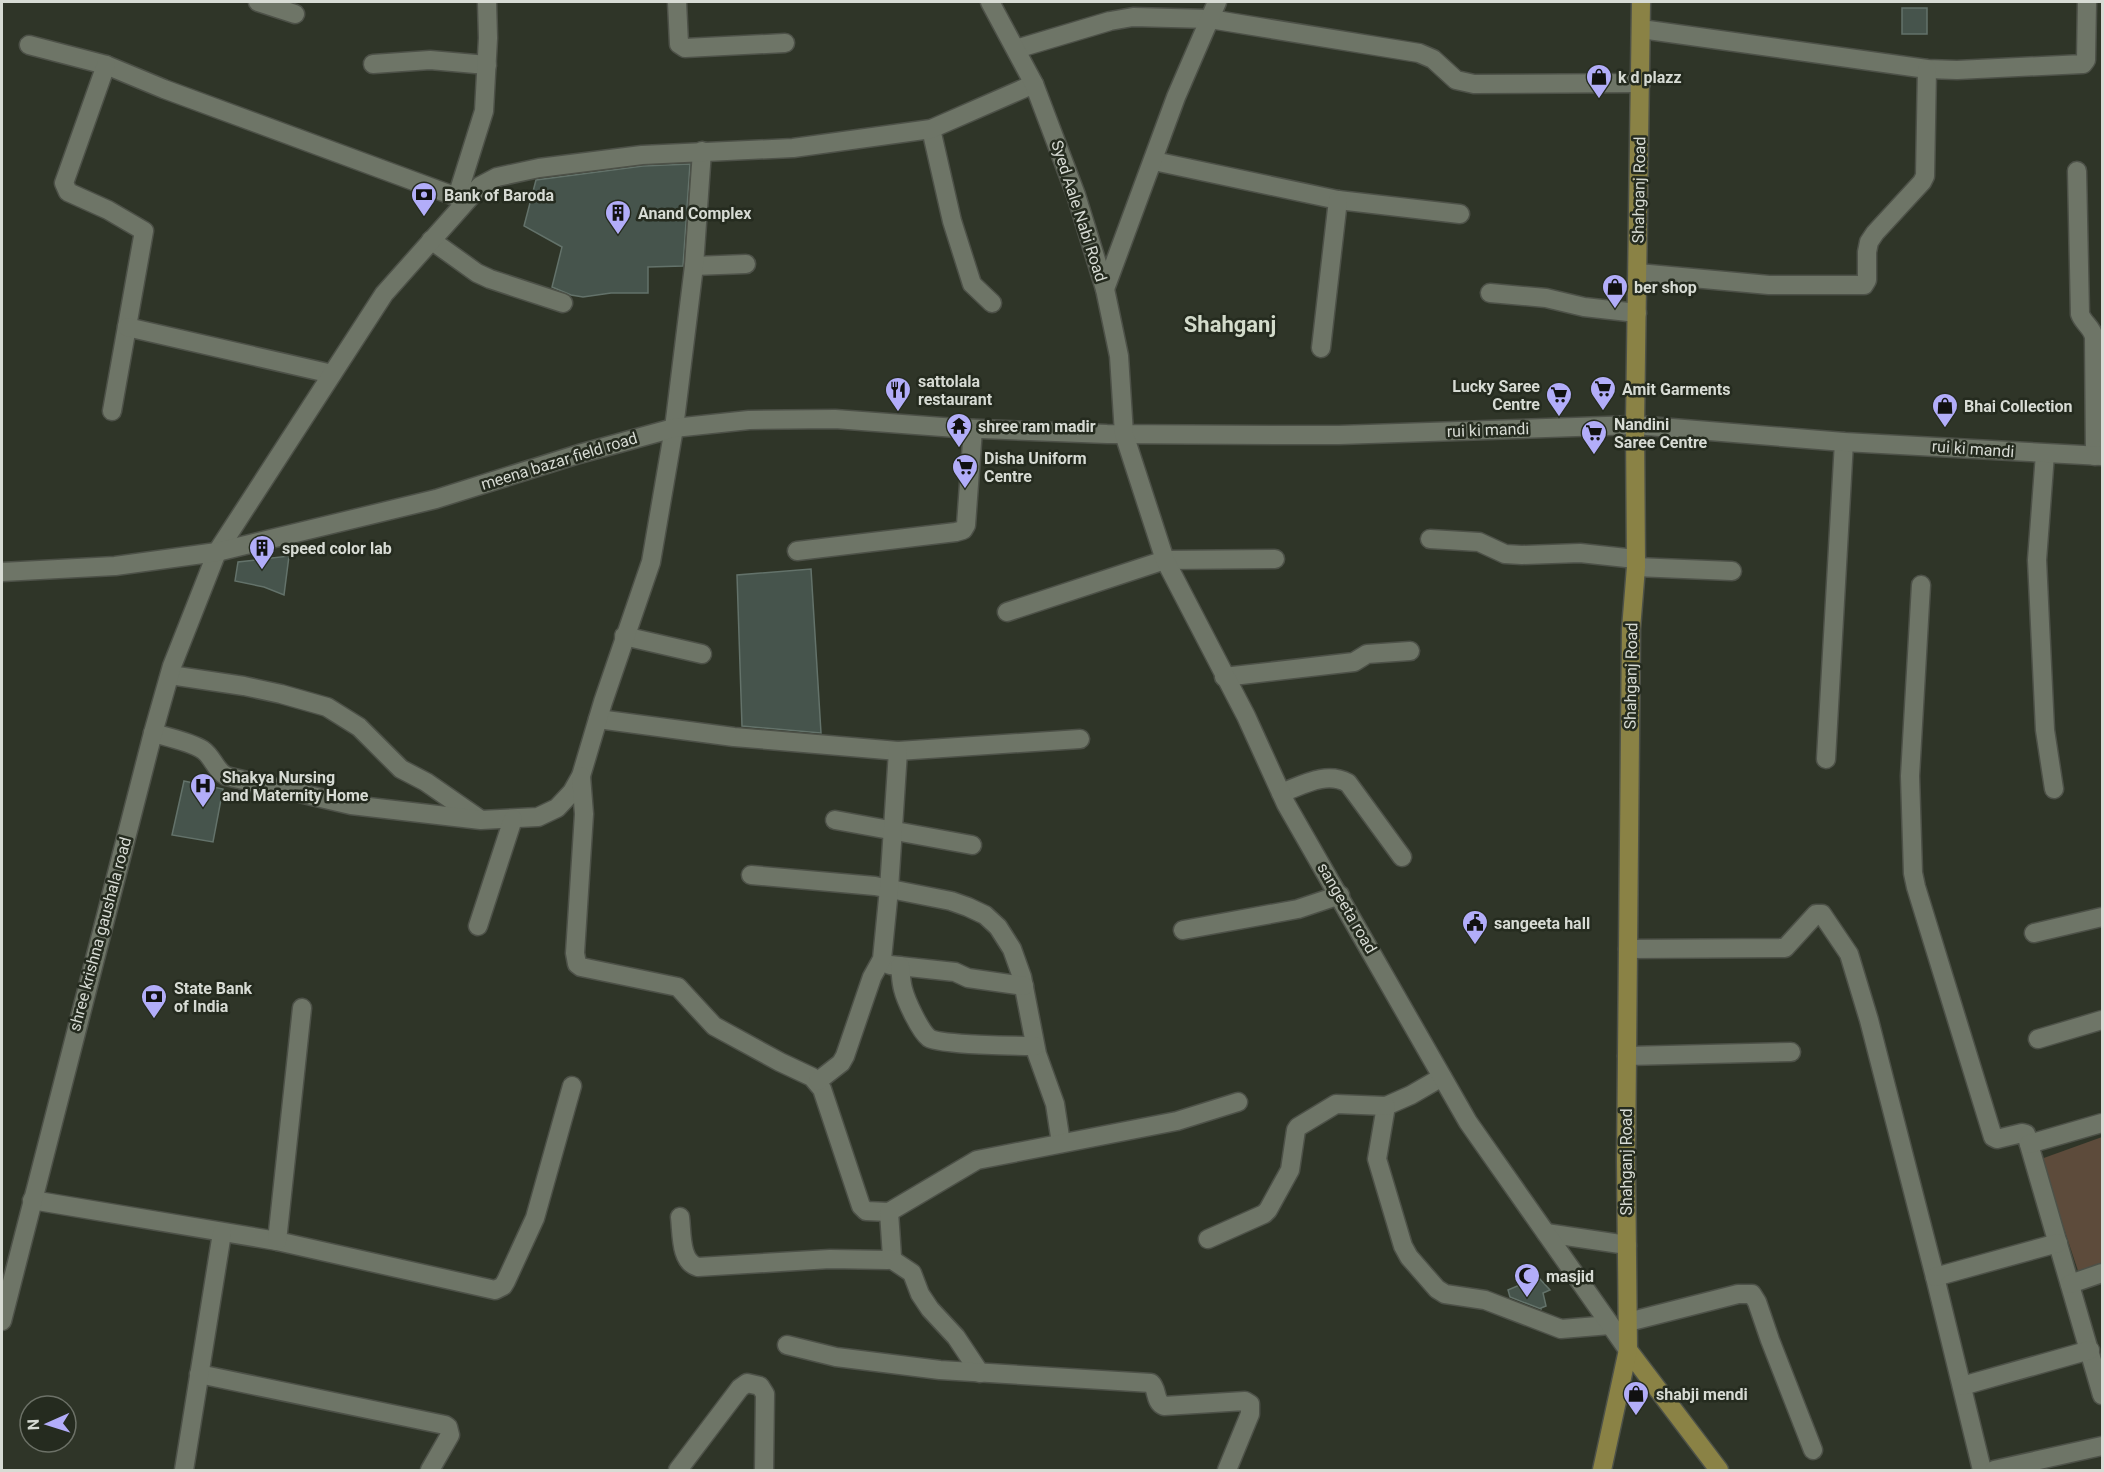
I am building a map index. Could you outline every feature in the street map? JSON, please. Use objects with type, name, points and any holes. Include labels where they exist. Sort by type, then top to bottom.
[{"type":"main road","name":"Shahganj Road","points":[[1602,1470],[1628,1350],[1619,1323],[1627,1245],[1626,1056],[1631,629],[1636,563],[1635,425],[1641,2]]},
{"type":"main road","points":[[1628,1350],[1719,1470]]},
{"type":"street","points":[[258,2],[295,14]]},
{"type":"street","points":[[29,45],[106,65],[460,201],[484,111],[487,2]]},
{"type":"street","points":[[676,2],[679,44],[683,47],[785,43]]},
{"type":"street","name":"Syed Aale Nabi Road","points":[[990,2],[1034,84],[1076,195],[1105,290],[1119,356],[1124,434]]},
{"type":"street","points":[[1105,290],[1176,97],[1217,2]]},
{"type":"street","points":[[2082,64],[2086,60],[2086,2]]},
{"type":"street","points":[[1016,49],[1110,21],[1133,17],[1210,19],[1419,53],[1433,59],[1456,80],[1474,84],[1641,83]]},
{"type":"street","points":[[1641,29],[1927,69],[1957,70],[2103,63]]},
{"type":"street","points":[[373,64],[430,60],[487,65]]},
{"type":"street","points":[[106,65],[64,183],[68,192],[108,210],[144,231],[112,411]]},
{"type":"street","points":[[1638,273],[1769,285],[1864,285],[1867,280],[1869,242],[1925,176],[1927,69]]},
{"type":"street","name":"shree krishna gaushala road","points":[[2,1321],[153,733],[170,675],[217,552],[384,294],[431,240],[460,201],[497,177],[562,165],[642,155],[793,148],[932,129],[1034,84]]},
{"type":"street","points":[[932,129],[952,221],[972,284],[992,303]]},
{"type":"street","points":[[153,733],[201,749],[226,776],[351,805],[481,819],[538,818],[557,808],[572,792],[581,776],[624,636],[651,562],[674,428],[694,266],[702,151]]},
{"type":"street","points":[[1154,160],[1338,200],[1460,214]]},
{"type":"street","points":[[2078,171],[2080,314],[2093,331],[2094,337],[2099,456]]},
{"type":"street","points":[[1321,348],[1338,200]]},
{"type":"street","points":[[431,240],[477,273],[563,303]]},
{"type":"street","points":[[694,266],[746,264]]},
{"type":"street","points":[[1490,293],[1546,298],[1584,307],[1637,313]]},
{"type":"street","points":[[127,327],[332,374]]},
{"type":"street","name":"meena bazar field road","points":[[2,572],[115,566],[217,552],[436,499],[579,454],[674,428],[749,420],[834,419],[973,429],[1124,434]]},
{"type":"street","name":"rui ki mandi","points":[[1124,434],[1339,435],[1635,425],[1844,442],[2099,456]]},
{"type":"street","points":[[797,551],[963,530],[966,525],[973,429]]},
{"type":"street","name":"sangeeta road","points":[[1124,434],[1165,560],[1246,716],[1281,793],[1468,1122],[1546,1233],[1619,1323]]},
{"type":"street","points":[[1826,759],[1844,442]]},
{"type":"street","points":[[2045,454],[2037,560],[2045,730],[2054,789]]},
{"type":"street","points":[[1430,539],[1479,542],[1505,554],[1580,553],[1636,563],[1732,571]]},
{"type":"street","points":[[1007,612],[1165,560],[1275,559]]},
{"type":"street","points":[[1921,585],[1910,776],[1913,873],[1916,887],[1993,1137],[1997,1139],[2024,1133],[2029,1144],[2103,1395]]},
{"type":"street","points":[[624,636],[702,654]]},
{"type":"street","points":[[1224,676],[1354,662],[1363,655],[1371,653],[1410,651]]},
{"type":"street","points":[[170,675],[253,688],[327,707],[359,727],[401,769],[426,782],[481,819]]},
{"type":"street","points":[[598,719],[734,737],[898,751],[1080,740]]},
{"type":"street","points":[[818,1082],[841,1063],[845,1056],[872,977],[880,965],[889,889],[898,751]]},
{"type":"street","points":[[581,776],[584,814],[574,953],[577,964],[592,970],[678,987],[714,1026],[818,1082],[861,1206],[866,1211],[889,1212],[977,1160],[1177,1121],[1238,1102]]},
{"type":"street","points":[[1281,793],[1329,777],[1348,783],[1402,856]]},
{"type":"street","points":[[478,926],[513,819]]},
{"type":"street","points":[[835,820],[972,844]]},
{"type":"street","points":[[751,875],[875,886],[951,901],[985,915],[998,927],[1012,949],[1024,986],[1035,1047],[1055,1104],[1061,1143]]},
{"type":"street","points":[[1183,930],[1298,909],[1340,895]]},
{"type":"street","points":[[1628,949],[1785,948],[1816,914],[1822,914],[1849,954],[1869,1020],[1982,1470]]},
{"type":"street","points":[[2034,933],[2103,917]]},
{"type":"street","points":[[880,965],[955,972],[968,978],[1024,986]]},
{"type":"street","points":[[900,966],[903,991],[913,1014],[928,1037],[956,1043],[1035,1047]]},
{"type":"street","points":[[277,1241],[302,1008]]},
{"type":"street","points":[[2038,1040],[2103,1020]]},
{"type":"street","points":[[1626,1056],[1791,1052]]},
{"type":"street","points":[[1208,1239],[1264,1214],[1268,1210],[1290,1170],[1298,1127],[1336,1104],[1386,1106],[1442,1077]]},
{"type":"street","points":[[32,1200],[277,1241],[495,1290],[506,1281],[535,1218],[572,1086]]},
{"type":"street","points":[[1386,1106],[1377,1159],[1378,1166],[1406,1253],[1437,1289],[1445,1294],[1485,1300],[1561,1329],[1619,1323],[1738,1293],[1752,1294],[1813,1450]]},
{"type":"street","points":[[2029,1144],[2103,1123]]},
{"type":"street","points":[[889,1212],[891,1259]]},
{"type":"street","points":[[680,1217],[686,1259],[690,1265],[698,1267],[830,1259],[891,1259],[912,1274],[920,1294],[930,1309],[956,1337],[980,1373]]},
{"type":"street","points":[[184,1470],[222,1233]]},
{"type":"street","points":[[1546,1233],[1627,1245]]},
{"type":"street","points":[[1935,1277],[2058,1243]]},
{"type":"street","points":[[2070,1284],[2103,1273]]},
{"type":"street","points":[[787,1345],[836,1357],[980,1373],[1151,1383],[1158,1401],[1164,1406],[1248,1402],[1251,1408],[1250,1414],[1227,1470]]},
{"type":"street","points":[[1962,1386],[2090,1350]]},
{"type":"street","points":[[199,1374],[445,1425],[450,1435],[430,1470]]},
{"type":"street","points":[[678,1470],[740,1388],[747,1383],[760,1386],[766,1399],[764,1470]]},
{"type":"street","points":[[1994,1470],[2103,1446]]},
{"type":"shaded area","points":[[2102,1137],[2102,1283],[2084,1289],[2041,1159]]},
{"type":"building","points":[[1902,8],[1927,8],[1927,34],[1902,34]]},
{"type":"building","name":"Anand Complex","points":[[690,164],[683,266],[648,267],[648,293],[611,293],[583,297],[552,287],[562,247],[524,226],[536,180],[643,166]]},
{"type":"building","name":"speed color lab","points":[[289,556],[284,595],[264,587],[235,581],[238,562]]},
{"type":"building","points":[[811,569],[821,733],[742,726],[737,575]]},
{"type":"building","points":[[184,781],[223,789],[213,842],[172,835]]},
{"type":"building","name":"masjid","points":[[1538,1277],[1550,1290],[1543,1293],[1546,1306],[1541,1309],[1510,1297],[1508,1290]]},
{"type":"place","name":"k d plazz","points":[[1599,100]]},
{"type":"place","name":"Bank of Baroda","points":[[424,218]]},
{"type":"place","name":"Anand Complex","points":[[618,236]]},
{"type":"place","name":"ber shop","points":[[1615,310]]},
{"type":"place","name":"Amit Garments","points":[[1603,412]]},
{"type":"place","name":"sattolala restaurant","points":[[898,413]]},
{"type":"place","name":"Lucky Saree Centre","points":[[1559,418]]},
{"type":"place","name":"Bhai Collection","points":[[1945,429]]},
{"type":"place","name":"shree ram madir","points":[[959,449]]},
{"type":"place","name":"Nandini Saree Centre","points":[[1594,456]]},
{"type":"place","name":"Disha Uniform Centre","points":[[965,490]]},
{"type":"place","name":"speed color lab","points":[[262,571]]},
{"type":"place","name":"Shakya Nursing and Maternity Home","points":[[203,809]]},
{"type":"place","name":"sangeeta hall","points":[[1475,946]]},
{"type":"place","name":"State Bank of India","points":[[154,1020]]},
{"type":"place","name":"masjid","points":[[1527,1299]]},
{"type":"place","name":"shabji mendi","points":[[1636,1417]]},
{"type":"district","name":"Shahganj","points":[[1230,324]]}]
